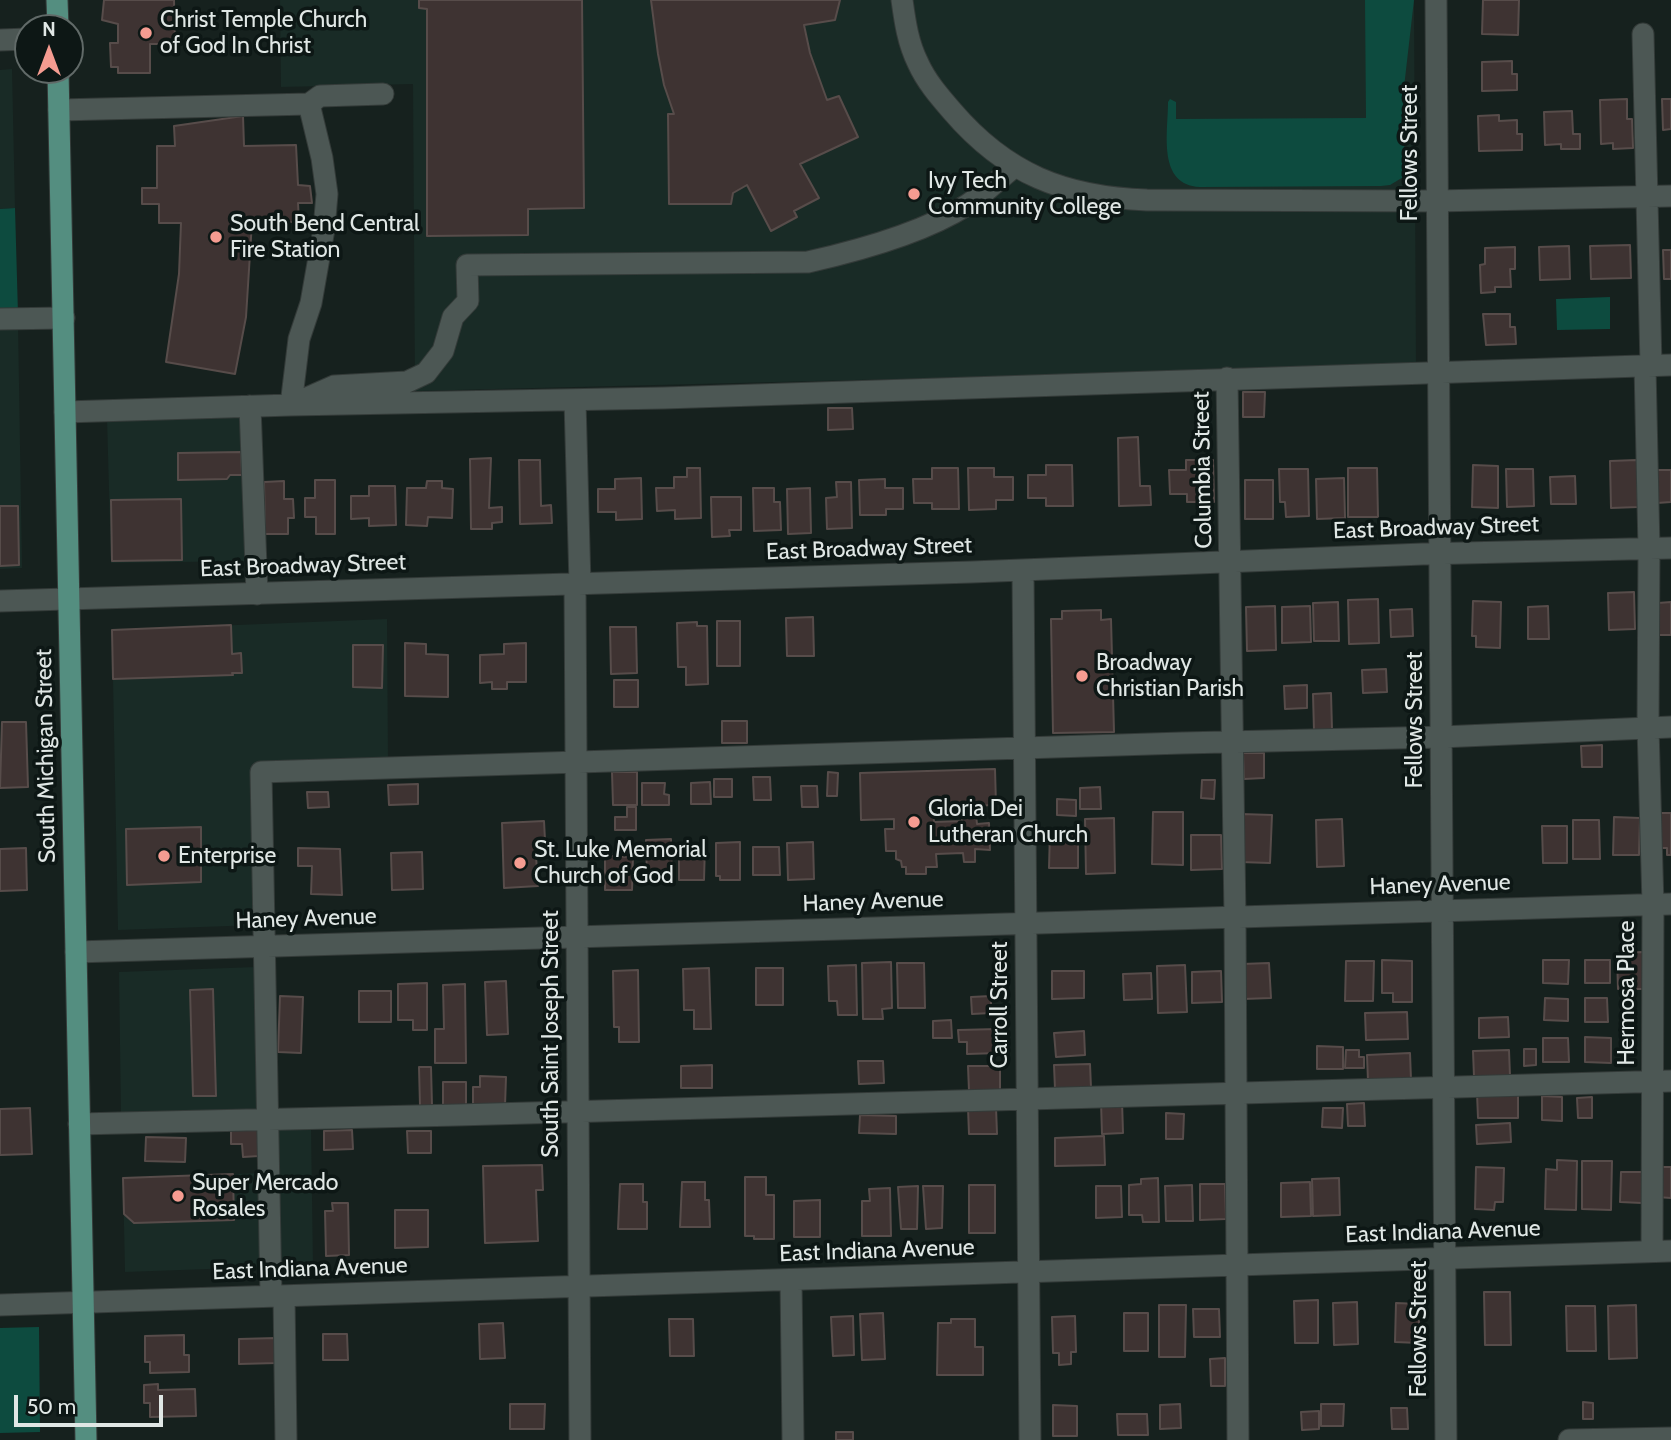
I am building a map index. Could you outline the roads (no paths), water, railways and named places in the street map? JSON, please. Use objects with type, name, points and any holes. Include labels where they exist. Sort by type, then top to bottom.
[{"type":"main road","name":"South Michigan Street","points":[[58,84],[86,1440]]},
{"type":"street","points":[[902,0],[907,35],[918,64],[935,92],[967,128],[992,152],[1014,167],[1076,191],[1117,198],[1436,201],[1671,196]]},
{"type":"street","name":"Fellows Street","points":[[1436,0],[1446,1440]]},
{"type":"street","name":"Hermosa Place","points":[[1643,34],[1656,365],[1649,549],[1648,727],[1662,904],[1662,1251]]},
{"type":"street","points":[[59,110],[309,104],[320,96],[383,94]]},
{"type":"street","points":[[291,405],[299,339],[311,303],[324,229],[327,194],[322,158],[309,104]]},
{"type":"street","points":[[291,405],[334,386],[407,382],[426,373],[443,351],[453,317],[468,300],[467,265],[808,262],[858,251],[922,227],[968,205],[1014,167]]},
{"type":"street","points":[[0,319],[64,318]]},
{"type":"street","points":[[65,412],[291,405],[575,401],[1656,365]]},
{"type":"street","name":"Columbia Street","points":[[1227,378],[1237,1265]]},
{"type":"street","name":"South Saint Joseph Street","points":[[575,401],[580,1440]]},
{"type":"street","points":[[250,406],[257,594]]},
{"type":"street","name":"East Broadway Street","points":[[0,601],[1023,570],[1440,553],[1671,548]]},
{"type":"street","name":"Carroll Street","points":[[1023,570],[1030,1440]]},
{"type":"street","points":[[286,1440],[268,1118],[261,772],[1441,737],[1671,727]]},
{"type":"street","name":"Haney Avenue","points":[[76,952],[1662,904]]},
{"type":"street","points":[[79,1124],[1662,1081]]},
{"type":"street","name":"East Indiana Avenue","points":[[0,1305],[1662,1251]]},
{"type":"street","points":[[1237,1265],[1238,1440]]},
{"type":"street","points":[[791,1280],[793,1440]]},
{"type":"street","points":[[1569,1440],[1660,1439]]},
{"type":"place","name":"Christ Temple Church of God In Christ","points":[[146,33]]},
{"type":"place","name":"Ivy Tech Community College","points":[[914,194]]},
{"type":"place","name":"South Bend Central Fire Station","points":[[216,237]]},
{"type":"place","name":"Broadway Christian Parish","points":[[1082,676]]},
{"type":"place","name":"Gloria Dei Lutheran Church","points":[[914,822]]},
{"type":"place","name":"Enterprise","points":[[164,856]]},
{"type":"place","name":"St. Luke Memorial Church of God","points":[[520,863]]},
{"type":"place","name":"Super Mercado Rosales","points":[[178,1196]]}]
